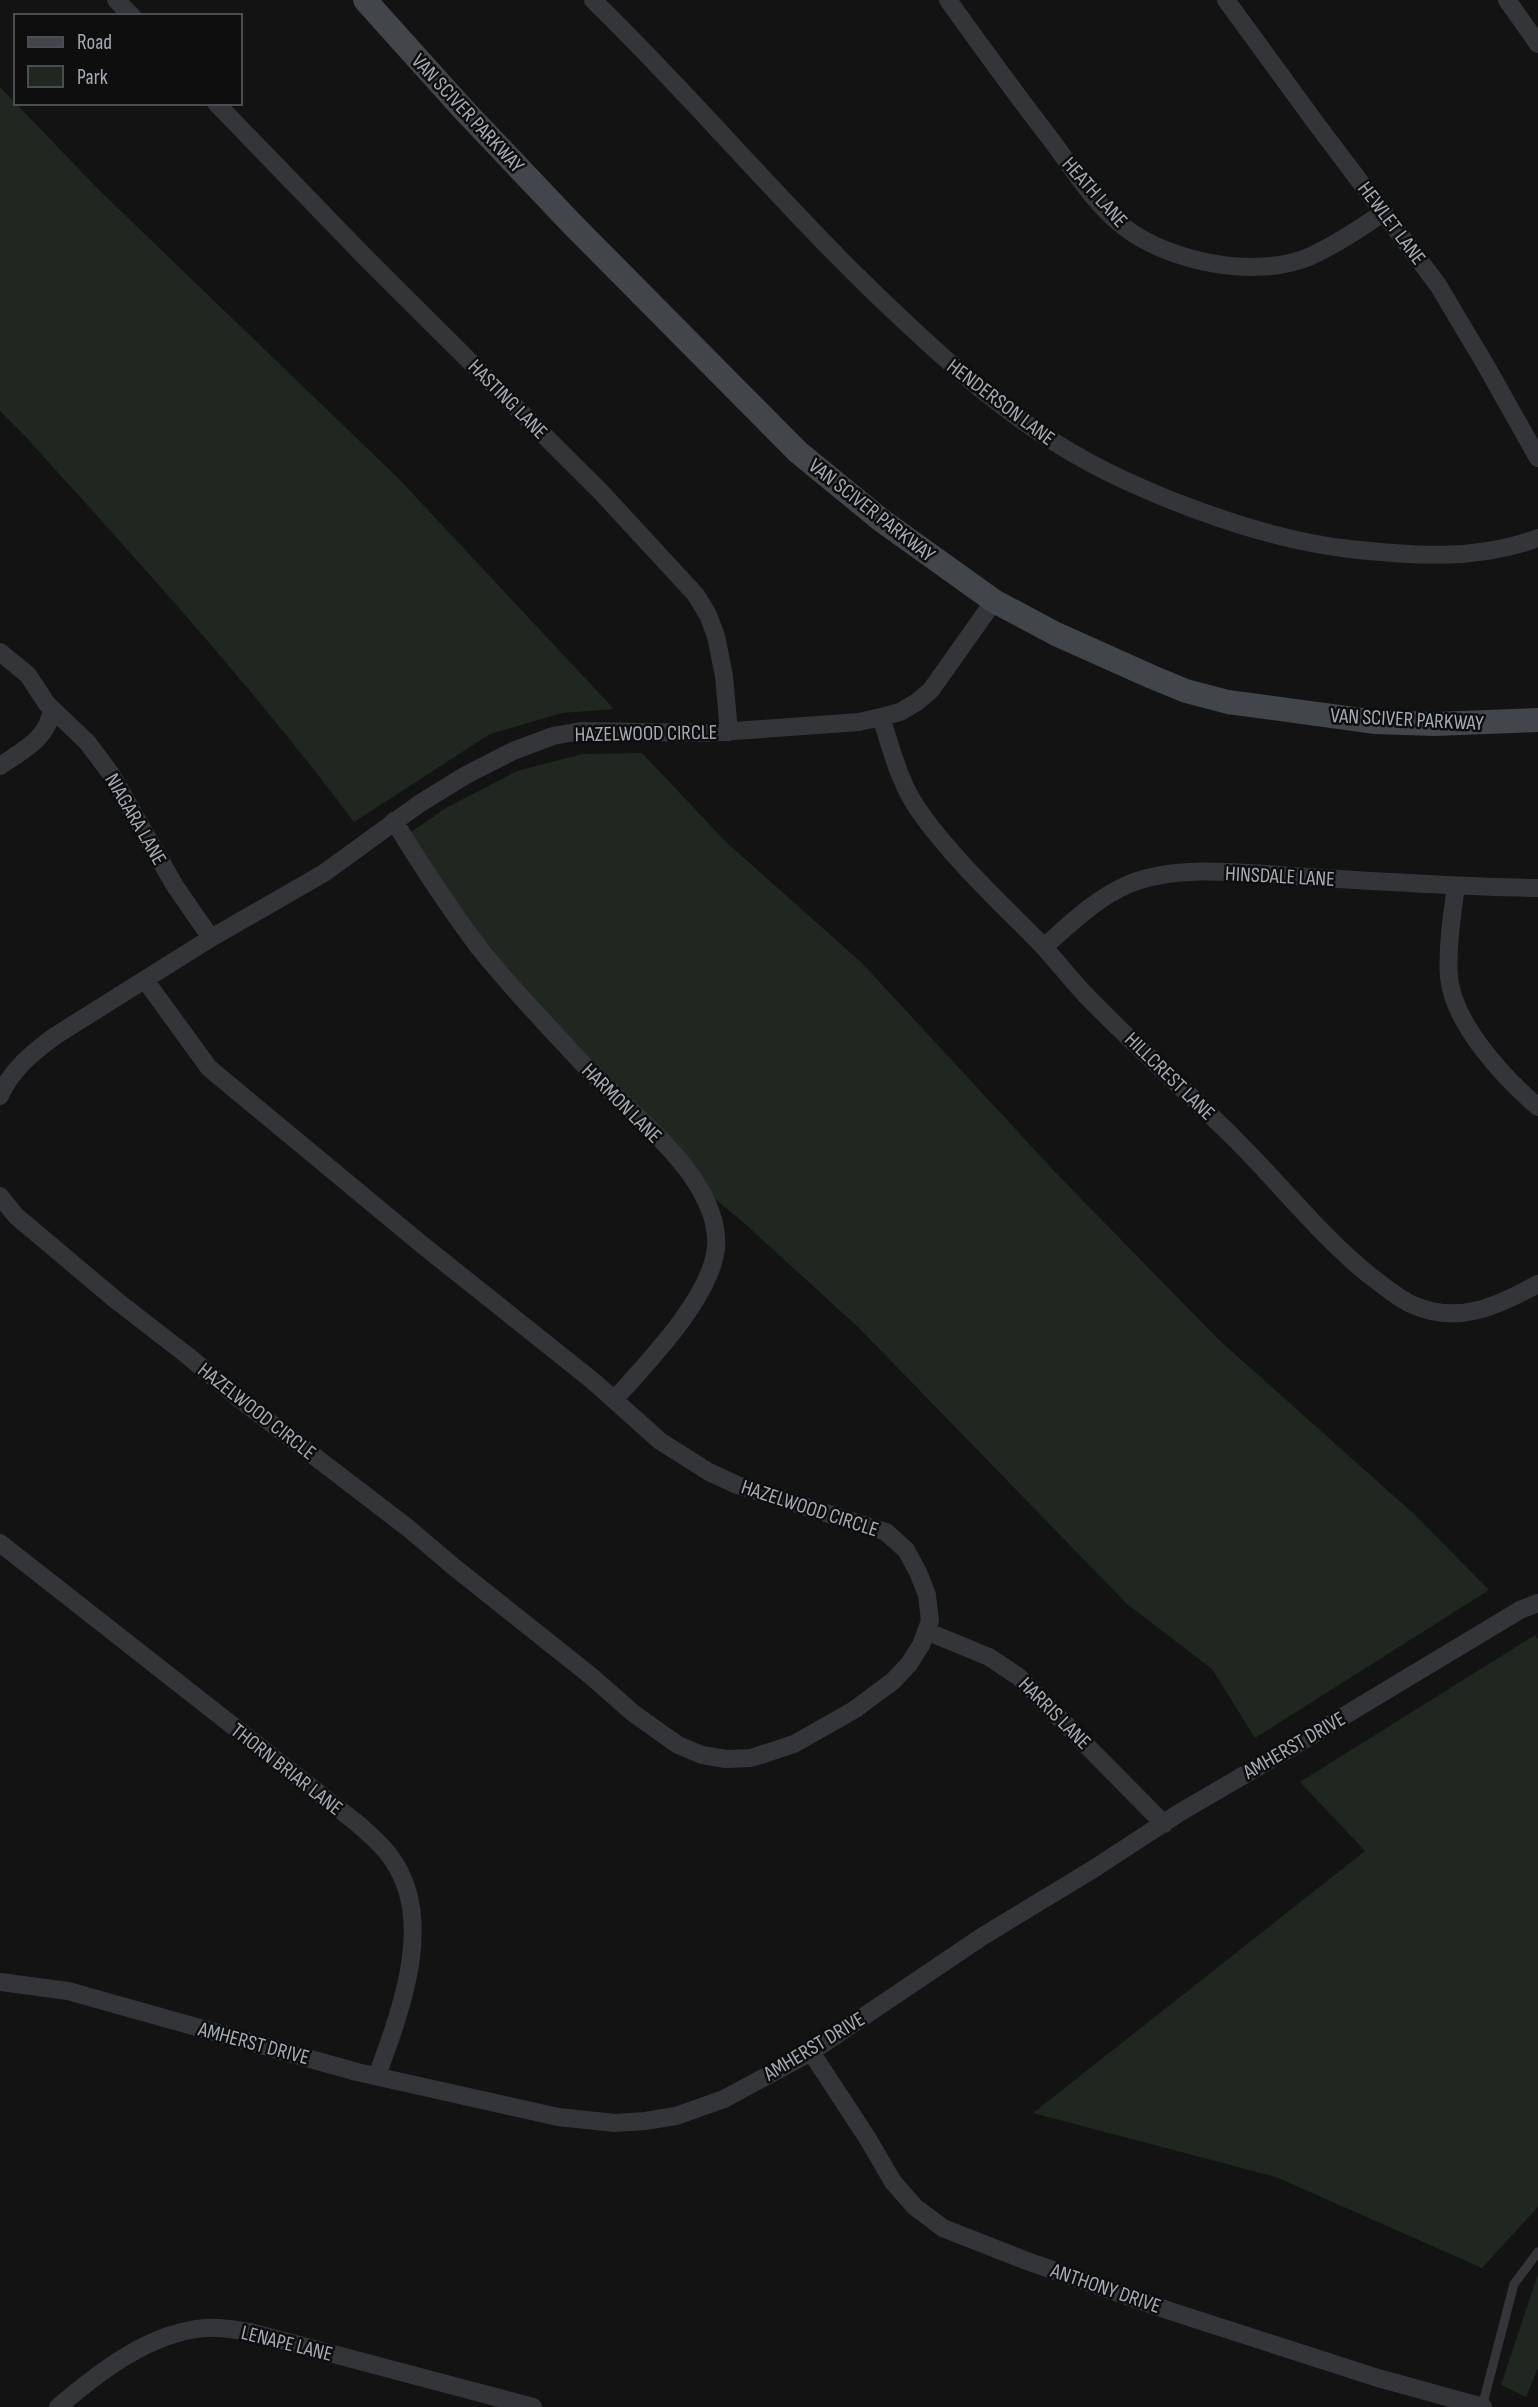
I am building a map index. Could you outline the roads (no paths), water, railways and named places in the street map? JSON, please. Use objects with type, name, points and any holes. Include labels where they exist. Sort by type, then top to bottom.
[{"type":"street","points":[[116,0],[130,14]]},
{"type":"street","name":"VAN SCIVER PARKWAY","points":[[365,0],[564,216],[798,452],[881,520],[994,601],[1056,634],[1185,691],[1228,702],[1376,722],[1435,724],[1538,720]]},
{"type":"street","name":"HEATH LANE","points":[[948,0],[1106,210],[1142,239],[1186,257],[1211,263],[1236,266],[1287,263],[1310,256],[1384,212]]},
{"type":"street","name":"HEWLET LANE","points":[[1226,0],[1438,285],[1538,458]]},
{"type":"street","points":[[1507,0],[1538,44]]},
{"type":"street","name":"HENDERSON LANE","points":[[598,1],[761,178],[876,296],[946,362],[995,402],[1070,452],[1152,494],[1239,524],[1301,541],[1398,555],[1430,556],[1490,551],[1538,538]]},
{"type":"street","name":"HASTING LANE","points":[[218,105],[601,492],[696,595],[716,636],[723,666],[729,732]]},
{"type":"street","name":"HAZELWOOD CIRCLE","points":[[0,1096],[15,1070],[34,1052],[211,938],[324,873],[394,821],[490,762],[553,736],[581,731],[729,732],[859,722],[900,712],[931,690],[994,601]]},
{"type":"street","name":"NIAGARA LANE","points":[[0,652],[28,675],[52,709],[87,742],[111,774],[175,886],[211,938]]},
{"type":"street","points":[[0,766],[40,737],[51,721],[52,709]]},
{"type":"street","name":"HILLCREST LANE","points":[[881,718],[899,774],[920,814],[957,859],[1044,947],[1082,991],[1236,1140],[1334,1243],[1394,1293],[1414,1305],[1436,1312],[1460,1315],[1506,1302],[1538,1284]]},
{"type":"street","name":"HARMON LANE","points":[[394,821],[436,887],[492,963],[590,1071],[673,1154],[706,1198],[715,1223],[716,1249],[699,1293],[662,1348],[614,1400]]},
{"type":"street","name":"HINSDALE LANE","points":[[1044,947],[1092,905],[1115,891],[1130,883],[1172,873],[1224,872],[1456,886],[1538,888]]},
{"type":"street","points":[[1456,886],[1450,937],[1449,978],[1456,1004],[1482,1046],[1538,1108]]},
{"type":"street","name":"HAZELWOOD CIRCLE","points":[[0,1196],[16,1216],[117,1301],[408,1528],[576,1663],[633,1713],[678,1745],[702,1755],[726,1759],[751,1758],[794,1744],[855,1710],[893,1681],[909,1664],[921,1645],[930,1621],[927,1595],[906,1550],[886,1532],[792,1504],[709,1472],[660,1441],[614,1400],[216,1075],[177,1027],[145,980]]},
{"type":"street","name":"THORN BRIAR LANE","points":[[0,1543],[358,1824],[393,1860],[400,1871],[408,1898],[414,1925],[414,1942],[396,2023],[377,2076]]},
{"type":"street","name":"AMHERST DRIVE","points":[[0,1982],[93,1997],[377,2076],[558,2117],[629,2122],[692,2111],[738,2092],[811,2052],[983,1936],[1164,1824],[1520,1610],[1538,1602]]},
{"type":"street","name":"HARRIS LANE","points":[[926,1631],[989,1657],[1019,1676],[1164,1824]]},
{"type":"street","name":"ANTHONY DRIVE","points":[[811,2052],[869,2139],[893,2182],[915,2207],[943,2228],[1027,2261],[1167,2310],[1378,2378],[1482,2407]]},
{"type":"street","name":"LENAPE LANE","points":[[58,2407],[106,2368],[144,2347],[185,2332],[206,2328],[228,2328],[261,2335],[533,2407]]},
{"type":"lane","points":[[1482,2407],[1514,2284],[1538,2252]]}]
